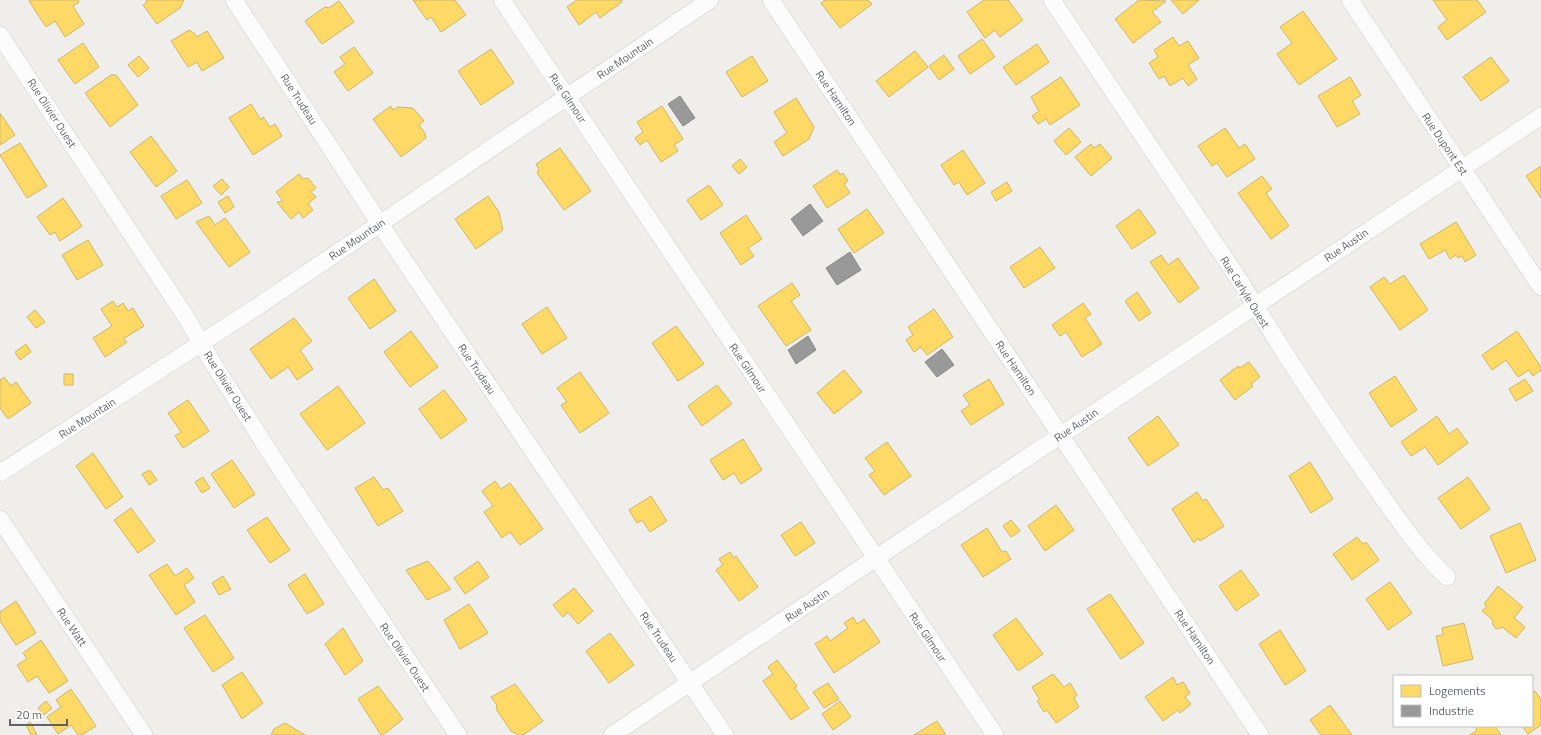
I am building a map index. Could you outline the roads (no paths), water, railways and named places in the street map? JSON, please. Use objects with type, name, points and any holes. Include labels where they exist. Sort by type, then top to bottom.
[{"type":"street","name":"Rue Trudeau","points":[[234,0],[380,224],[725,735]]},
{"type":"street","name":"Rue Gilmour","points":[[502,0],[994,735]]},
{"type":"street","name":"Rue Mountain","points":[[0,473],[201,343],[380,224],[710,0]]},
{"type":"street","name":"Rue Hamilton","points":[[771,0],[1260,735]]},
{"type":"street","name":"Rue Carlyle Ouest","points":[[1052,0],[1237,278],[1271,333],[1398,520],[1419,548],[1447,577]]},
{"type":"street","name":"Rue Dupont Est","points":[[1350,0],[1541,287]]},
{"type":"street","name":"Rue Olivier Ouest","points":[[0,35],[186,317],[283,473],[458,735]]},
{"type":"street","name":"Rue Austin","points":[[612,735],[1060,435],[1541,116]]},
{"type":"street","name":"Rue Watt","points":[[0,518],[144,735]]}]
